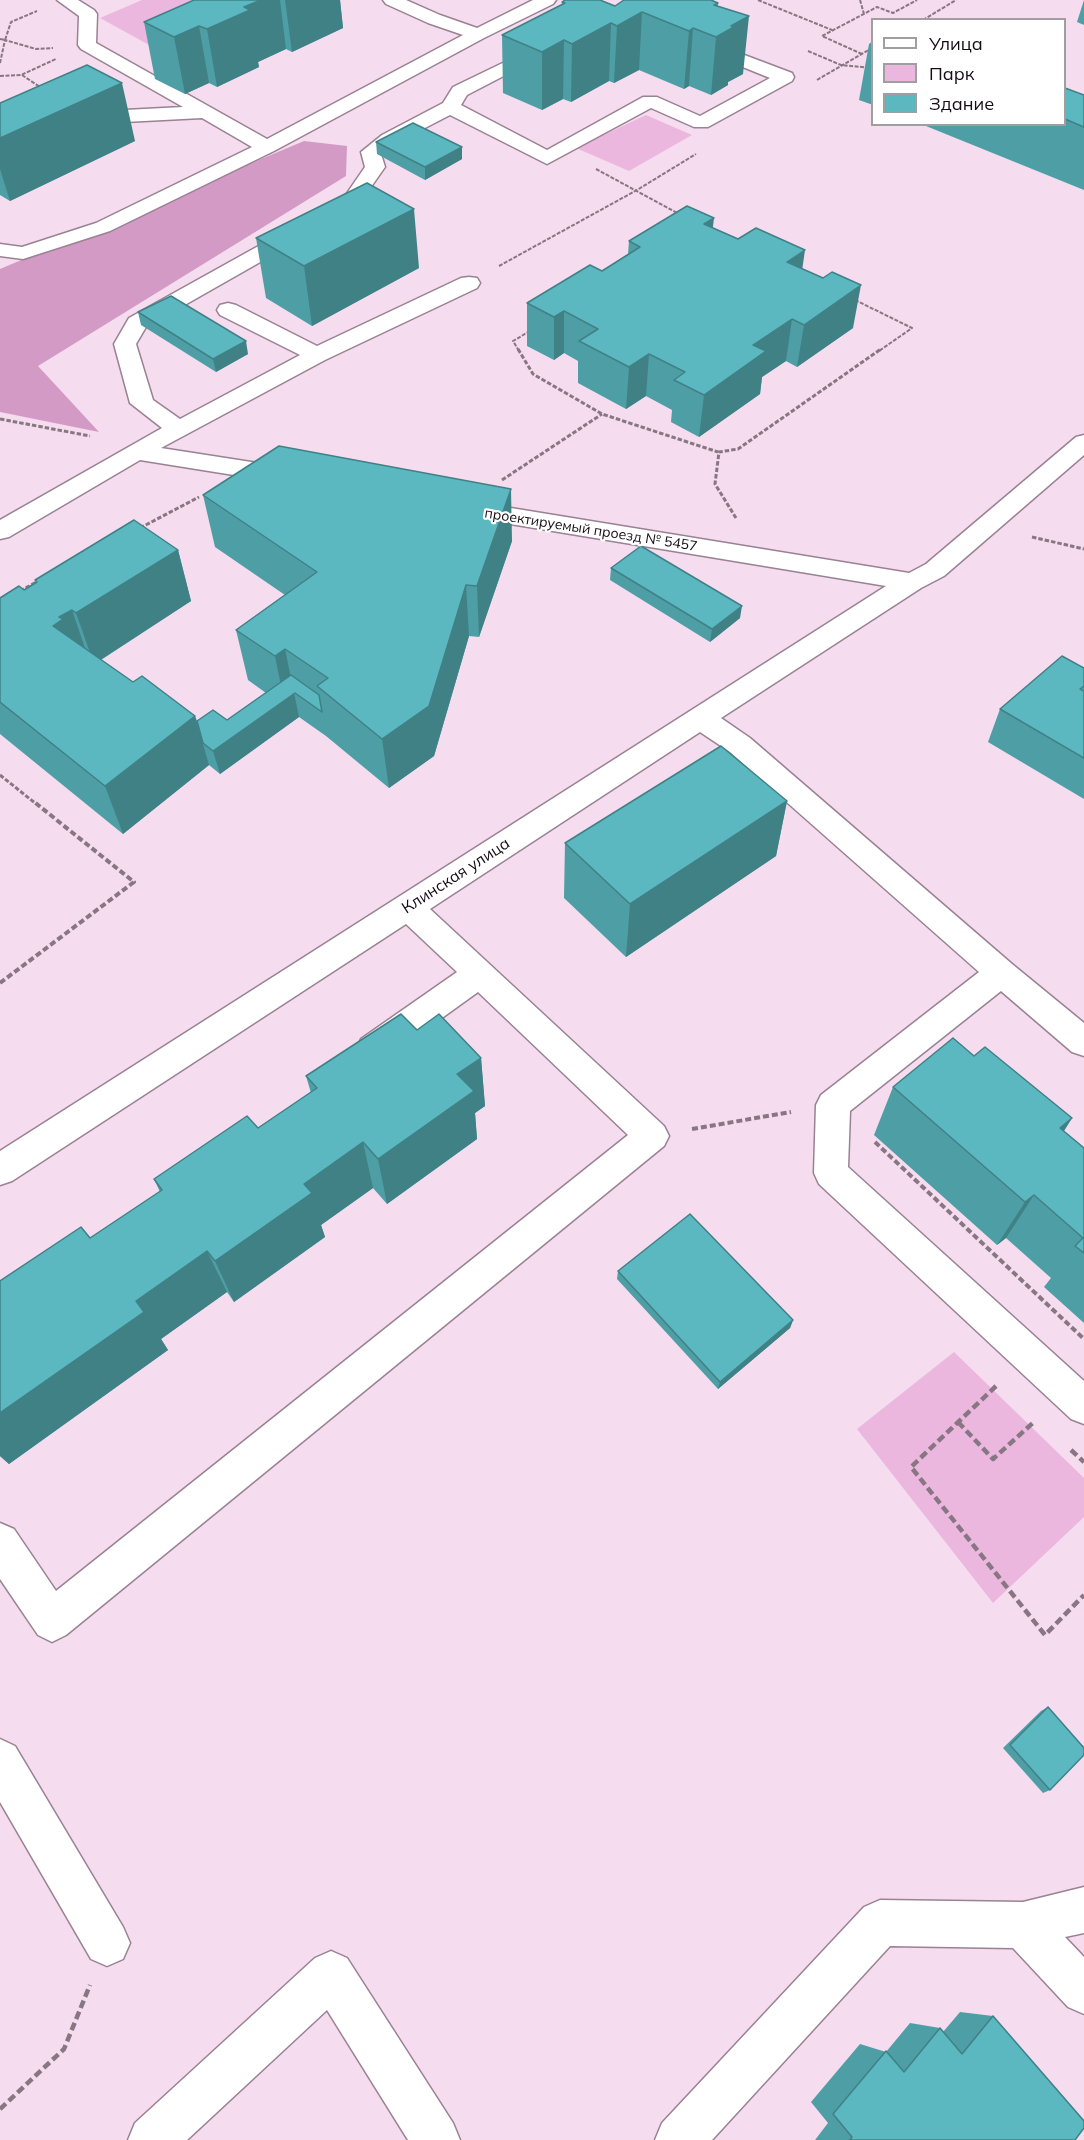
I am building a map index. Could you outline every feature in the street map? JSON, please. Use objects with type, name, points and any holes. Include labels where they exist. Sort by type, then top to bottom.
[{"type":"street","points":[[66,0],[88,14],[87,45],[267,147]]},
{"type":"street","points":[[392,0],[434,19],[478,34]]},
{"type":"street","points":[[0,250],[23,253],[103,226],[334,113],[478,34],[548,0]]},
{"type":"street","points":[[178,429],[142,404],[125,344],[137,323],[350,203],[375,167],[371,152],[450,107],[460,91],[563,38]]},
{"type":"street","points":[[450,107],[547,158],[650,101],[701,123],[785,77],[688,38]]},
{"type":"street","points":[[128,68],[149,59]]},
{"type":"street","points":[[68,126],[87,118],[205,112]]},
{"type":"street","points":[[334,113],[352,122]]},
{"type":"street","points":[[371,131],[389,140]]},
{"type":"street","points":[[0,531],[136,452],[317,354],[469,283]]},
{"type":"street","points":[[228,310],[317,354]]},
{"type":"street","points":[[912,582],[935,570],[1084,442]]},
{"type":"street","points":[[136,452],[253,469],[309,480]]},
{"type":"street","name":"проектируемый проезд № 5457","points":[[446,505],[912,582]]},
{"type":"street","name":"Клинская улица","points":[[0,1170],[912,582]]},
{"type":"street","points":[[700,718],[740,745],[1001,973],[1084,1042]]},
{"type":"street","points":[[0,1543],[52,1621],[652,1136],[408,907]]},
{"type":"street","points":[[1001,973],[833,1105],[831,1173],[1084,1406]]},
{"type":"street","points":[[352,1064],[479,974]]},
{"type":"street","points":[[0,1761],[107,1943]]},
{"type":"street","points":[[679,2140],[880,1923],[1023,1925],[1084,1910]]},
{"type":"street","points":[[1023,1925],[1084,1991]]},
{"type":"street","points":[[152,2140],[331,1974],[436,2140]]},
{"type":"path","points":[[758,0],[833,30]]},
{"type":"path","points":[[860,0],[864,14]]},
{"type":"path","points":[[862,54],[822,36],[877,7],[893,13],[917,0]]},
{"type":"path","points":[[925,18],[956,0]]},
{"type":"path","points":[[0,63],[11,22],[44,9]]},
{"type":"path","points":[[0,39],[36,49],[87,45]]},
{"type":"path","points":[[0,76],[21,75],[87,45]]},
{"type":"path","points":[[810,84],[871,49]]},
{"type":"path","points":[[21,75],[87,118]]},
{"type":"path","points":[[560,150],[682,215]]},
{"type":"path","points":[[469,283],[637,190],[698,153]]},
{"type":"path","points":[[533,329],[513,341],[533,374],[602,414],[719,452],[738,449],[912,328],[848,297]]},
{"type":"path","points":[[0,419],[101,439]]},
{"type":"path","points":[[719,452],[715,484],[750,540],[767,558]]},
{"type":"path","points":[[137,530],[253,469]]},
{"type":"path","points":[[1030,536],[1084,549]]},
{"type":"path","points":[[10,595],[42,579]]},
{"type":"path","points":[[0,775],[134,882],[0,983]]},
{"type":"path","points":[[652,1136],[833,1105]]},
{"type":"path","points":[[871,1138],[1084,1339]]},
{"type":"path","points":[[999,1383],[911,1467],[1045,1635],[1084,1595]]},
{"type":"path","points":[[1030,1411],[1045,1426]]},
{"type":"path","points":[[958,1422],[993,1459],[1038,1418]]},
{"type":"path","points":[[1068,1447],[1084,1462]]},
{"type":"path","points":[[0,2109],[64,2049],[107,1943]]},
{"type":"green space","points":[[142,0],[224,0],[151,46],[100,18]]},
{"type":"green space","points":[[646,115],[692,135],[629,171],[576,148]]},
{"type":"green space","points":[[954,1352],[1084,1478],[1084,1517],[993,1603],[857,1429]]},
{"type":"shaded area","points":[[304,141],[347,146],[346,176],[38,366],[99,432],[0,412],[0,269]]},
{"type":"building","points":[[194,0],[261,0],[244,7],[250,10],[207,29],[199,26],[174,37],[144,22]]},
{"type":"building","points":[[565,0],[600,0],[615,6],[624,0],[711,0],[718,3],[714,5],[749,16],[716,37],[693,28],[689,31],[642,12],[617,26],[611,23],[572,44],[564,40],[542,52],[502,35],[565,3],[562,2]]},
{"type":"building","points":[[87,65],[122,83],[0,138],[0,103]]},
{"type":"building","points":[[1066,88],[1084,95],[1084,127],[1066,119]]},
{"type":"building","points":[[413,123],[462,147],[425,167],[376,142]]},
{"type":"building","points":[[367,183],[414,209],[304,266],[256,238]]},
{"type":"building","points":[[687,206],[714,218],[704,224],[738,239],[756,228],[805,250],[787,262],[823,278],[832,272],[861,285],[804,325],[792,319],[753,345],[766,351],[704,395],[674,380],[685,372],[649,354],[629,367],[579,341],[598,329],[564,311],[554,317],[527,303],[590,265],[602,271],[640,247],[629,241]]},
{"type":"building","points":[[171,296],[246,341],[213,359],[138,312]]},
{"type":"building","points":[[279,446],[511,489],[477,586],[466,585],[429,706],[382,739],[317,686],[328,678],[285,649],[275,656],[236,630],[317,572],[203,495]]},
{"type":"building","points":[[134,520],[178,550],[76,613],[72,610],[59,617],[63,619],[53,626],[133,682],[142,676],[195,716],[105,786],[0,702],[0,598],[19,586],[24,590],[37,582],[35,580]]},
{"type":"building","points":[[641,546],[742,606],[712,629],[611,568]]},
{"type":"building","points":[[1062,656],[1084,668],[1084,686],[1080,689],[1084,691],[1084,758],[1000,709]]},
{"type":"building","points":[[291,675],[319,695],[322,712],[295,693],[213,751],[203,743],[197,721],[213,710],[227,720]]},
{"type":"building","points":[[721,746],[787,801],[630,904],[565,843]]},
{"type":"building","points":[[401,1014],[417,1030],[439,1014],[481,1058],[457,1074],[474,1091],[378,1159],[363,1142],[304,1184],[312,1193],[215,1261],[207,1251],[136,1301],[144,1312],[0,1413],[0,1281],[81,1227],[90,1238],[162,1190],[154,1179],[247,1116],[258,1128],[317,1088],[306,1076]]},
{"type":"building","points":[[953,1038],[974,1056],[985,1047],[1072,1118],[1060,1128],[1084,1148],[1084,1253],[1075,1246],[1083,1238],[1034,1195],[1025,1202],[893,1087]]},
{"type":"building","points":[[690,1214],[793,1320],[720,1382],[618,1271]]},
{"type":"building","points":[[1048,1707],[1084,1748],[1084,1755],[1050,1790],[1010,1745]]},
{"type":"building","points":[[993,2016],[1084,2121],[1084,2128],[1075,2140],[850,2140],[852,2137],[833,2114],[886,2051],[904,2072],[940,2028],[962,2054]]}]
